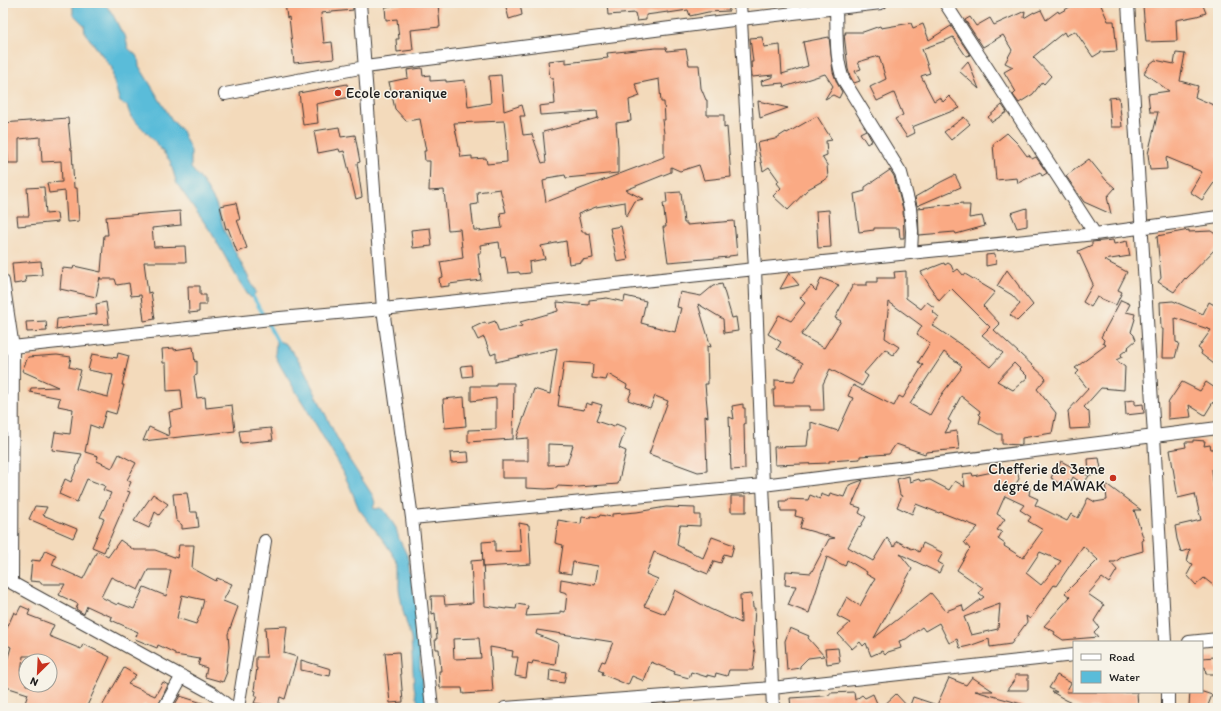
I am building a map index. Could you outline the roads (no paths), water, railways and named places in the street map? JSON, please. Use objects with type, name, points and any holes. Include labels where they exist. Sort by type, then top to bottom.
[{"type":"street","points":[[360,3],[383,309],[412,518],[432,708]]},
{"type":"street","points":[[740,3],[755,269],[773,708]]},
{"type":"street","points":[[225,94],[365,67],[741,19],[881,3]]},
{"type":"street","points":[[945,3],[1095,234]]},
{"type":"street","points":[[1128,3],[1165,641]]},
{"type":"street","points":[[836,8],[838,61],[840,70],[843,79],[901,173],[910,208],[912,231],[911,253]]},
{"type":"street","points":[[8,348],[280,318],[383,309],[1095,234],[1218,217]]},
{"type":"street","points":[[3,281],[8,348],[8,580],[212,693],[231,708]]},
{"type":"street","points":[[412,518],[763,485],[1218,428]]},
{"type":"street","points":[[238,708],[266,541]]},
{"type":"street","points":[[1196,641],[1218,638]]},
{"type":"street","points":[[504,708],[772,688],[1073,655]]},
{"type":"street","points":[[164,708],[182,676]]},
{"type":"street","points":[[1168,693],[1168,708]]},
{"type":"water","points":[[73,3],[104,3],[112,13],[122,33],[125,35],[128,48],[138,57],[139,66],[172,120],[182,131],[191,151],[191,168],[203,182],[216,204],[225,232],[256,292],[251,298],[239,281],[211,232],[177,184],[170,161],[153,139],[131,117],[127,106],[120,102],[113,79],[112,68],[85,33],[84,25],[73,14]]},
{"type":"water","points":[[276,340],[286,344],[300,362],[335,434],[350,461],[373,496],[375,503],[373,508],[380,508],[385,511],[396,528],[399,539],[409,559],[420,632],[420,669],[426,703],[424,706],[419,703],[416,697],[414,686],[411,639],[403,611],[399,589],[399,564],[386,544],[359,509],[340,466],[281,367],[275,355]]},
{"type":"waterway","points":[[250,291],[278,342]]},
{"type":"place","name":"Ecole coranique","points":[[338,93]]},
{"type":"place","name":"Chefferie de 3eme dégré de MAWAK","points":[[1113,478]]}]
